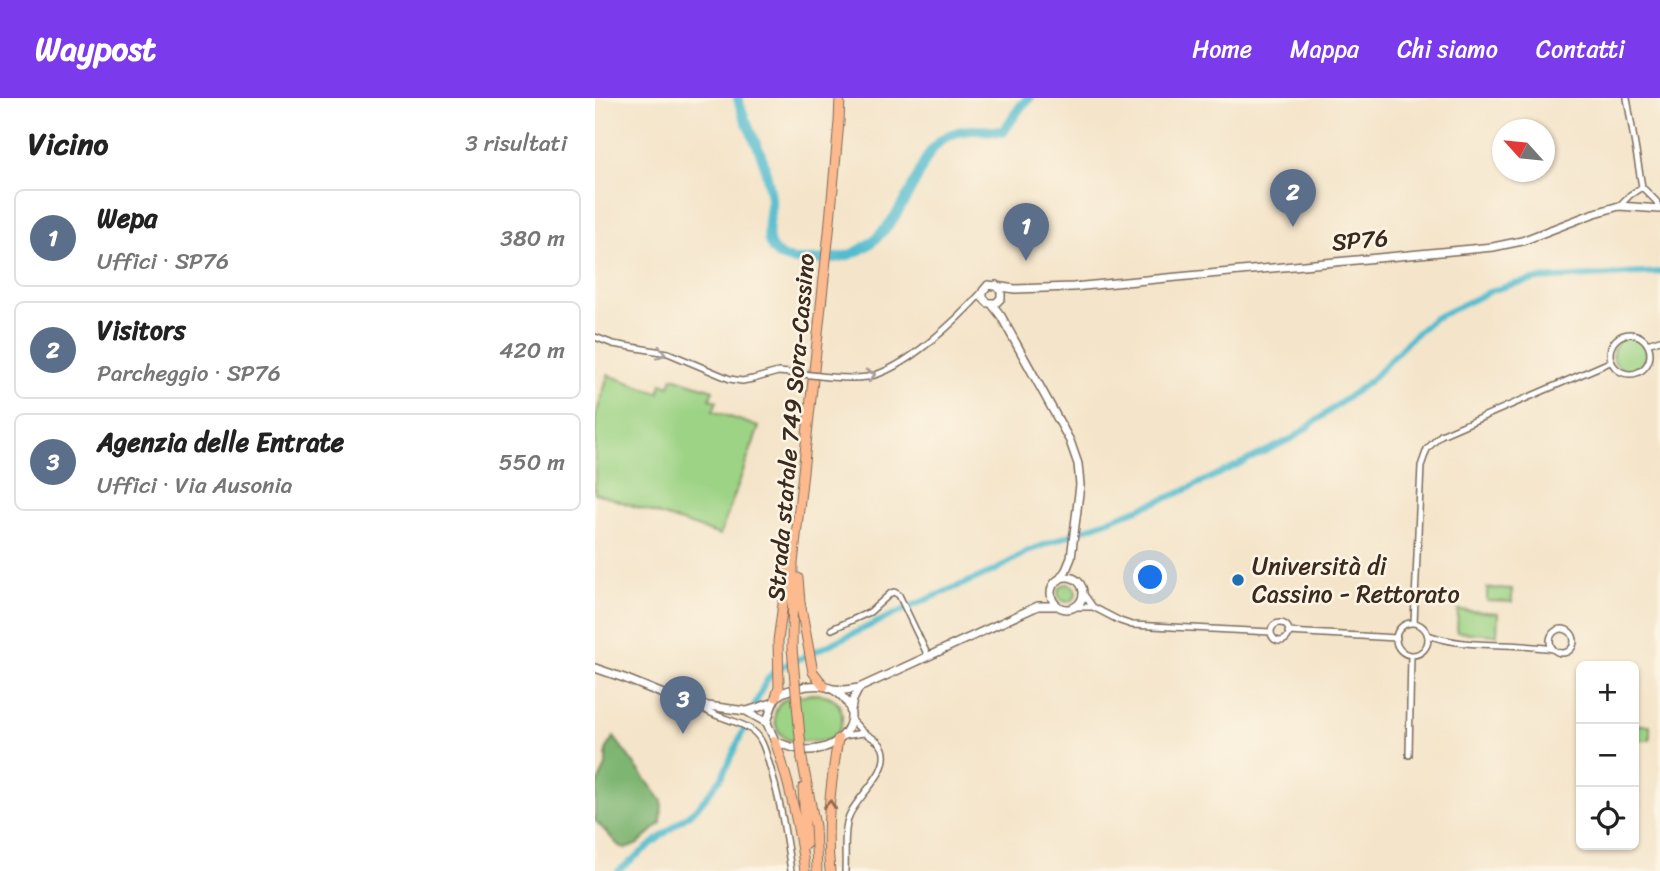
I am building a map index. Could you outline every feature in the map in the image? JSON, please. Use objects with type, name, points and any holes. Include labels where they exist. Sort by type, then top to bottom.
[{"type":"highway","name":"Strada statale 749 Sora-Cassino","points":[[806,871],[802,759],[792,648],[793,564],[829,232],[840,98]]},
{"type":"highway","points":[[797,520],[799,592],[813,673],[828,688]]},
{"type":"highway","points":[[774,700],[779,682],[778,649],[787,567],[797,520]]},
{"type":"highway","points":[[828,871],[827,833],[833,773],[841,738]]},
{"type":"highway","points":[[775,741],[796,814],[806,871]]},
{"type":"highway","name":"Strada statale 749 Sora-Cassino","points":[[802,759],[815,826],[817,871]]},
{"type":"highway","points":[[815,826],[828,871]]},
{"type":"street","points":[[1627,98],[1642,187],[1660,209]]},
{"type":"street","points":[[1619,206],[1642,187]]},
{"type":"street","name":"SP76","points":[[996,285],[1015,289],[1073,286],[1493,247],[1522,241],[1619,206],[1660,209]]},
{"type":"street","points":[[595,337],[613,344],[668,354],[730,379],[742,381],[778,372],[852,379],[870,377],[909,358],[972,304],[989,285],[996,285],[1001,291],[1001,316]]},
{"type":"street","name":"SP76","points":[[989,303],[996,303],[1015,289]]},
{"type":"street","points":[[983,291],[983,298],[1001,316],[1070,441],[1078,464],[1080,485],[1072,558],[1059,580],[1038,606]]},
{"type":"street","points":[[972,304],[989,303]]},
{"type":"street","points":[[1631,334],[1647,344],[1650,351],[1648,363],[1639,373],[1632,375],[1619,372],[1611,362],[1610,348],[1618,337],[1631,334]]},
{"type":"street","points":[[1647,344],[1660,340]]},
{"type":"street","points":[[1414,623],[1421,466],[1427,449],[1441,435],[1611,362]]},
{"type":"street","points":[[1072,558],[1083,593],[1081,601],[1075,607]]},
{"type":"street","points":[[1059,580],[1069,578],[1078,582]]},
{"type":"street","points":[[1052,589],[1052,598],[1057,606]]},
{"type":"street","points":[[832,629],[870,612],[894,592],[900,597],[928,656]]},
{"type":"street","points":[[1083,593],[1094,607],[1132,625],[1271,632]]},
{"type":"street","points":[[746,711],[774,700],[782,692],[807,686],[859,688],[1038,606],[1066,609],[1094,607]]},
{"type":"street","points":[[1279,623],[1285,625],[1288,632],[1287,637],[1279,641],[1272,637],[1271,632],[1273,626],[1279,623]]},
{"type":"street","points":[[1414,623],[1422,627],[1427,635],[1427,644],[1421,652],[1411,655],[1402,651],[1397,643],[1402,627],[1414,623]]},
{"type":"street","points":[[1427,635],[1444,640],[1534,646],[1560,653],[1573,645],[1573,637],[1568,631],[1561,629],[1554,632],[1550,639],[1534,646]]},
{"type":"street","points":[[1288,632],[1397,638]]},
{"type":"street","points":[[1550,639],[1553,649]]},
{"type":"street","points":[[1427,644],[1444,640]]},
{"type":"street","points":[[1474,643],[1475,653]]},
{"type":"street","points":[[1533,656],[1534,646]]},
{"type":"street","points":[[1409,755],[1411,655]]},
{"type":"street","points":[[595,668],[673,699],[700,706],[746,711],[767,723],[775,741],[790,748],[817,750],[841,738],[848,731],[853,700],[859,688]]},
{"type":"street","points":[[828,688],[845,698],[851,716],[864,733],[874,738],[882,747],[884,758],[879,774],[849,816],[845,871]]},
{"type":"street","points":[[767,723],[774,700]]},
{"type":"street","points":[[700,706],[706,711],[752,729],[758,736],[778,790],[791,871]]},
{"type":"street","points":[[841,738],[864,733]]},
{"type":"green space","points":[[1630,337],[1642,342],[1647,354],[1642,366],[1630,371],[1618,366],[1613,354],[1618,342]]},
{"type":"green space","points":[[608,375],[659,393],[662,383],[670,386],[673,377],[713,390],[710,399],[717,401],[713,411],[759,427],[720,535],[595,493],[595,419]]},
{"type":"green space","points":[[1063,584],[1071,584],[1076,593],[1074,600],[1063,602],[1058,597],[1058,589]]},
{"type":"green space","points":[[1487,588],[1512,589],[1512,602],[1487,601]]},
{"type":"green space","points":[[1458,610],[1498,613],[1497,635],[1457,632]]},
{"type":"green space","points":[[812,694],[828,696],[838,704],[842,723],[836,735],[825,740],[792,741],[786,738],[775,722],[777,708],[789,698]]},
{"type":"green space","points":[[1639,725],[1650,725],[1650,740],[1639,740]]},
{"type":"green space","points":[[614,737],[662,801],[661,823],[638,844],[625,849],[595,820],[595,789],[606,766],[606,750]]},
{"type":"waterway","points":[[738,98],[765,167],[771,199],[769,241],[780,256],[798,260],[846,256],[870,244],[893,219],[928,156],[940,141],[966,130],[1003,132],[1029,98]]},
{"type":"waterway","points":[[755,705],[767,680],[782,666],[996,570],[1028,551],[1177,494],[1293,438],[1371,380],[1433,319],[1491,291],[1538,279],[1660,272]]},
{"type":"waterway","points":[[618,871],[698,807],[722,777],[744,729]]},
{"type":"place","name":"Visitors","points":[[1293,227]]},
{"type":"place","name":"Wepa","points":[[1026,261]]},
{"type":"place","name":"Università di Cassino - Rettorato","points":[[1238,580]]},
{"type":"place","name":"Agenzia delle Entrate","points":[[683,734]]}]
